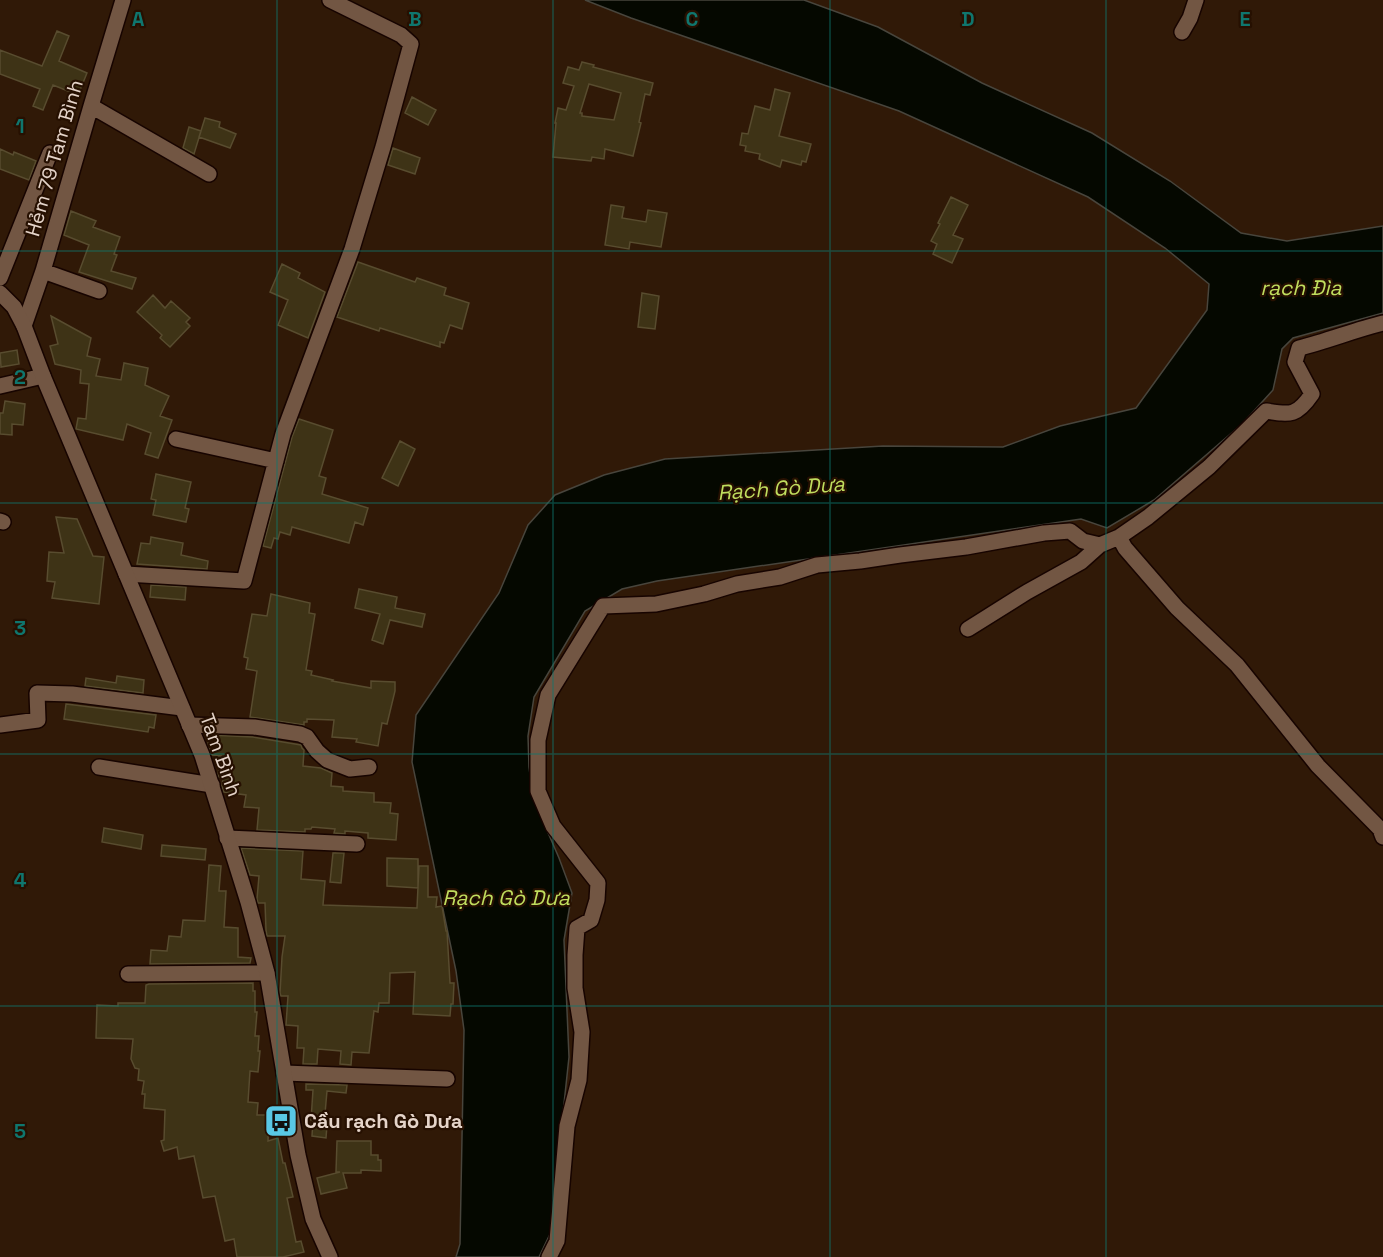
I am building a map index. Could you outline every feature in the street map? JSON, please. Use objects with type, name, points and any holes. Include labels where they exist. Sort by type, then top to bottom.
[{"type":"street","name":"Hẻm 79 Tam Bình","points":[[24,326],[43,271],[123,0]]},
{"type":"street","points":[[126,574],[244,581],[283,434],[352,249],[411,44],[401,35],[330,0]]},
{"type":"street","points":[[1182,32],[1196,0]]},
{"type":"street","points":[[91,106],[209,174]]},
{"type":"street","points":[[0,278],[50,153]]},
{"type":"street","points":[[43,271],[99,291]]},
{"type":"street","name":"Tam Bình","points":[[0,293],[14,307],[24,326],[202,755],[248,902],[267,973],[298,1155],[314,1219],[330,1257]]},
{"type":"street","points":[[968,629],[1081,562],[1100,545],[1119,537],[1148,517],[1209,466],[1266,411],[1283,414],[1296,412],[1311,394],[1295,362],[1299,348],[1383,323]]},
{"type":"street","points":[[0,386],[43,376]]},
{"type":"street","points":[[176,439],[276,461]]},
{"type":"street","points":[[549,1257],[557,1241],[567,1126],[579,1080],[582,1032],[575,988],[577,928],[591,920],[597,900],[598,883],[553,826],[538,791],[538,740],[548,695],[603,606],[656,604],[737,584],[780,577],[818,565],[966,547],[1044,533],[1070,531],[1083,541],[1100,545]]},
{"type":"street","points":[[1119,537],[1125,549],[1177,608],[1237,665],[1318,766],[1380,829],[1383,837]]},
{"type":"street","points":[[0,725],[38,720],[37,693],[72,694],[182,708]]},
{"type":"street","points":[[189,725],[254,727],[300,734],[307,737],[327,760],[350,769],[369,767]]},
{"type":"street","points":[[99,767],[212,785]]},
{"type":"street","points":[[227,838],[357,844]]},
{"type":"street","points":[[128,974],[267,973]]},
{"type":"street","points":[[284,1073],[447,1078]]},
{"type":"water","name":"Rạch Gò Dưa","points":[[585,0],[804,0],[878,27],[982,83],[1092,133],[1170,181],[1241,233],[1287,241],[1383,226],[1383,313],[1293,338],[1282,349],[1273,390],[1242,424],[1154,500],[1107,528],[1081,519],[657,581],[622,589],[585,611],[534,697],[528,736],[533,798],[572,893],[564,940],[569,1057],[550,1234],[539,1257],[456,1257],[460,1244],[464,1030],[456,971],[412,762],[416,715],[499,593],[528,525],[555,495],[604,475],[665,459],[883,446],[1003,447],[1060,426],[1136,408],[1207,310],[1209,284],[1165,248],[1088,197],[899,111]]},
{"type":"building","points":[[57,31],[69,36],[59,61],[87,73],[78,95],[53,85],[43,110],[33,106],[40,89],[0,74],[0,50],[42,66]]},
{"type":"building","points":[[582,62],[653,83],[650,95],[645,94],[633,156],[605,149],[604,159],[592,157],[591,161],[553,157],[558,108],[566,110],[574,86],[563,83],[568,67],[579,70]],"holes":[[[589,84],[621,93],[614,120],[582,116],[580,113]]]},
{"type":"building","points":[[775,89],[790,93],[779,136],[811,144],[806,162],[802,161],[801,165],[782,160],[780,167],[759,159],[760,154],[745,151],[746,146],[740,145],[742,133],[748,134],[755,106],[770,110]]},
{"type":"building","points":[[412,97],[436,110],[428,125],[405,113]]},
{"type":"building","points":[[205,118],[220,122],[219,127],[236,134],[230,148],[199,137]]},
{"type":"building","points":[[189,127],[201,131],[194,154],[183,148]]},
{"type":"building","points":[[393,148],[420,158],[415,174],[388,165]]},
{"type":"building","points":[[0,149],[36,161],[29,180],[0,169]]},
{"type":"building","points":[[951,197],[968,205],[953,235],[963,239],[952,263],[933,254],[937,244],[931,241]]},
{"type":"building","points":[[611,205],[624,207],[622,218],[646,222],[648,210],[667,213],[661,247],[630,242],[629,249],[605,245]]},
{"type":"building","points":[[71,211],[96,221],[93,227],[120,237],[111,271],[136,278],[132,289],[79,272],[89,245],[64,235]]},
{"type":"building","points":[[358,262],[415,282],[417,278],[446,288],[444,295],[469,303],[462,329],[450,325],[444,343],[440,342],[440,347],[337,317]]},
{"type":"building","points":[[282,264],[300,273],[298,278],[325,292],[308,338],[278,325],[288,300],[270,292]]},
{"type":"building","points":[[642,293],[659,296],[655,329],[638,327]]},
{"type":"building","points":[[153,295],[165,308],[171,301],[190,318],[186,322],[190,326],[170,347],[160,338],[162,335],[137,312]]},
{"type":"building","points":[[51,316],[91,338],[87,356],[100,359],[96,376],[121,380],[124,363],[148,368],[145,385],[169,396],[160,416],[172,420],[158,458],[145,454],[151,433],[127,424],[123,440],[76,429],[78,418],[86,419],[89,384],[80,383],[81,370],[55,364],[50,346],[58,344]]},
{"type":"building","points":[[17,350],[19,364],[1,367],[0,353]]},
{"type":"building","points":[[5,401],[25,404],[23,425],[12,424],[12,435],[0,434],[0,413],[3,413]]},
{"type":"building","points":[[299,419],[333,430],[319,476],[326,478],[322,494],[368,508],[363,525],[355,522],[349,543],[292,527],[290,535],[280,532],[278,539],[274,538],[271,548],[263,546],[292,437]]},
{"type":"building","points":[[400,441],[415,449],[398,486],[382,478]]},
{"type":"building","points":[[156,474],[191,482],[185,508],[189,509],[186,522],[153,515],[156,500],[151,499]]},
{"type":"building","points":[[56,517],[77,519],[93,556],[104,557],[99,604],[52,598],[55,582],[47,581],[49,552],[64,553]]},
{"type":"building","points":[[151,537],[183,543],[181,555],[208,561],[207,569],[137,564],[141,543],[150,544]]},
{"type":"building","points":[[151,585],[186,587],[185,600],[150,597]]},
{"type":"building","points":[[359,589],[397,597],[395,608],[425,614],[422,627],[390,620],[383,644],[372,640],[380,614],[355,608]]},
{"type":"building","points":[[271,594],[310,603],[309,613],[315,614],[306,670],[312,671],[311,675],[371,688],[371,681],[395,682],[387,724],[382,723],[378,746],[356,742],[357,739],[332,737],[334,720],[307,719],[304,725],[250,717],[257,671],[246,669],[248,658],[244,657],[252,614],[267,616]]},
{"type":"building","points":[[117,676],[144,680],[143,693],[85,686],[86,678],[116,683]]},
{"type":"building","points":[[66,704],[156,715],[154,728],[149,727],[148,732],[64,719]]},
{"type":"building","points":[[209,735],[253,737],[301,745],[304,750],[303,766],[321,768],[332,773],[331,786],[343,787],[343,791],[374,793],[374,802],[391,803],[390,813],[398,814],[396,840],[368,838],[368,833],[345,831],[345,834],[334,833],[335,829],[312,827],[305,829],[305,832],[257,830],[259,808],[244,807],[246,795],[224,792],[223,778],[218,774],[221,756],[212,755],[208,744]]},
{"type":"building","points":[[104,828],[143,835],[141,849],[102,842]]},
{"type":"building","points":[[162,845],[206,849],[205,860],[161,856]]},
{"type":"building","points":[[241,848],[303,851],[301,879],[325,881],[323,905],[417,908],[419,866],[428,866],[428,897],[437,897],[436,907],[442,906],[447,931],[450,983],[454,983],[450,1016],[413,1014],[415,972],[390,973],[389,1003],[379,1003],[378,1012],[374,1011],[369,1053],[352,1052],[351,1065],[340,1064],[341,1051],[318,1049],[317,1064],[303,1064],[304,1048],[297,1048],[298,1026],[286,1025],[288,996],[281,996],[280,993],[285,936],[267,936],[265,903],[258,903],[257,899],[259,876],[250,875]]},
{"type":"building","points":[[333,853],[344,853],[341,883],[330,882]]},
{"type":"building","points":[[387,858],[418,859],[418,888],[387,886]]},
{"type":"building","points":[[209,865],[221,866],[219,891],[226,891],[224,927],[238,928],[238,957],[251,958],[250,963],[150,964],[151,950],[167,951],[169,936],[181,937],[183,920],[205,921]]},
{"type":"building","points":[[253,983],[255,1012],[257,1012],[255,1036],[259,1036],[258,1051],[260,1051],[258,1072],[250,1071],[248,1102],[258,1103],[257,1115],[269,1115],[268,1141],[278,1138],[293,1197],[287,1198],[296,1242],[301,1241],[304,1252],[283,1257],[237,1257],[234,1239],[225,1241],[215,1196],[203,1198],[194,1156],[179,1159],[177,1147],[164,1151],[161,1141],[164,1140],[165,1110],[144,1108],[145,1094],[142,1094],[144,1081],[138,1080],[139,1069],[135,1068],[131,1059],[133,1039],[96,1038],[97,1005],[118,1006],[118,1003],[145,1003],[146,985]]},
{"type":"building","points":[[306,1084],[347,1085],[346,1093],[327,1091],[324,1125],[327,1125],[326,1138],[312,1136],[313,1090],[306,1090]]},
{"type":"building","points":[[337,1141],[371,1141],[371,1155],[378,1155],[378,1160],[381,1160],[381,1171],[361,1170],[361,1173],[343,1173],[347,1188],[321,1194],[317,1178],[340,1172],[336,1172]]},
{"type":"place","name":"Cầu rạch Gò Dưa","points":[[281,1121]]},
{"type":"water label","name":"rạch Đìa","points":[[1301,287]]}]
